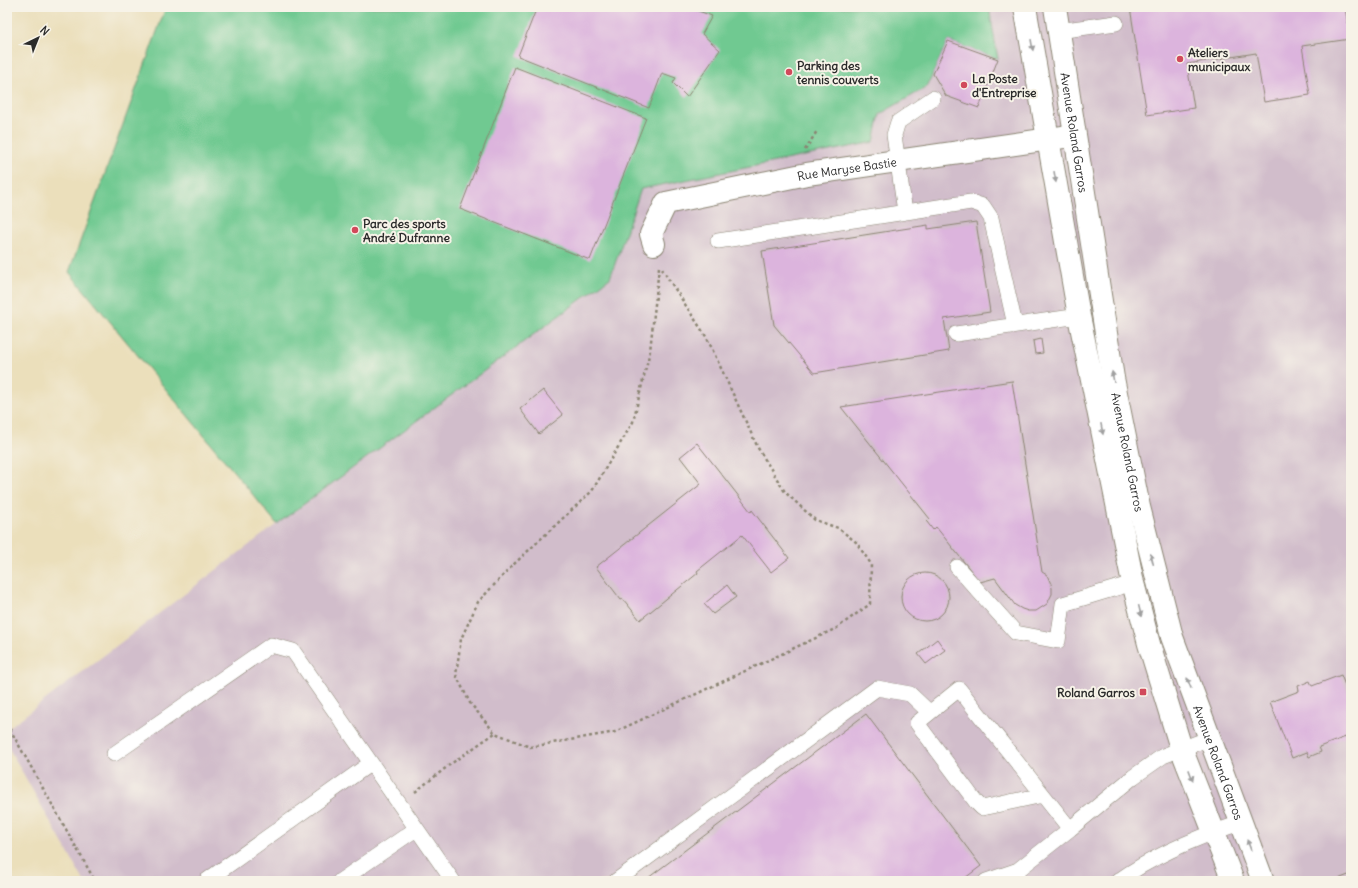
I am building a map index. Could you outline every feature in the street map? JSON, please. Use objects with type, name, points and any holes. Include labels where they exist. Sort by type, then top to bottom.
[{"type":"street","name":"Avenue Roland Garros","points":[[1025,7],[1079,316],[1133,583],[1148,644],[1181,748],[1233,881]]},
{"type":"street","name":"Avenue Roland Garros","points":[[1055,7],[1113,378],[1139,507],[1172,637],[1263,881]]},
{"type":"street","name":"Rue Maryse Bastie","points":[[654,244],[651,234],[666,202],[807,174],[898,162],[1074,135]]},
{"type":"lane","points":[[1058,31],[1116,23]]},
{"type":"lane","points":[[905,212],[894,135],[898,122],[934,98]]},
{"type":"lane","points":[[718,241],[970,202],[983,206],[991,218],[1015,325]]},
{"type":"lane","points":[[956,334],[1079,316]]},
{"type":"lane","points":[[957,567],[1016,633],[1058,641],[1063,604],[1133,583]]},
{"type":"lane","points":[[114,754],[271,645],[294,651],[453,881]]},
{"type":"lane","points":[[616,881],[877,688],[910,694],[929,712]]},
{"type":"lane","points":[[1043,794],[982,808],[916,723],[959,689],[1043,794],[1070,830]]},
{"type":"lane","points":[[986,881],[1017,876],[1133,777],[1163,756],[1210,738]]},
{"type":"lane","points":[[206,881],[371,763]]},
{"type":"lane","points":[[1118,881],[1136,876],[1180,847],[1240,822]]},
{"type":"lane","points":[[340,881],[416,829]]},
{"type":"path","points":[[659,264],[707,338],[758,448],[785,492],[815,520],[838,528],[856,542],[871,564],[870,604],[837,628],[615,732],[530,747],[496,733],[470,704],[456,675],[461,639],[478,602],[513,565],[592,491],[633,422],[650,350],[659,264]]},
{"type":"path","points":[[7,724],[95,881]]},
{"type":"path","points":[[399,804],[452,763],[496,733]]},
{"type":"shaded area","points":[[989,7],[1351,7],[1351,881],[84,881],[7,745],[7,729],[277,524],[610,278],[641,189],[874,142],[880,114],[927,87],[948,41],[998,58]]},
{"type":"green space","name":"Parc des sports André Dufranne","points":[[166,7],[989,7],[998,59],[948,41],[927,87],[880,114],[874,142],[641,189],[610,278],[277,524],[69,272]]},
{"type":"building","points":[[537,7],[688,7],[712,16],[702,34],[720,50],[687,97],[673,83],[676,78],[662,73],[649,108],[518,56]]},
{"type":"building","name":"Ateliers municipaux","points":[[1130,7],[1345,7],[1350,39],[1302,46],[1310,95],[1264,102],[1256,53],[1187,64],[1194,108],[1147,115]]},
{"type":"building","name":"La Poste d'Entreprise","points":[[948,41],[998,59],[979,108],[946,96],[933,74]]},
{"type":"building","points":[[515,67],[646,118],[590,260],[460,209]]},
{"type":"building","points":[[976,222],[990,312],[944,319],[949,351],[814,373],[774,325],[762,251],[928,225],[928,229]]},
{"type":"building","points":[[1041,339],[1043,353],[1035,354],[1033,341]]},
{"type":"building","points":[[1012,381],[1042,572],[1047,575],[1052,588],[1052,594],[1047,604],[1036,611],[1028,611],[1015,605],[995,578],[980,582],[936,527],[933,530],[927,522],[930,519],[841,407]]},
{"type":"building","points":[[543,390],[563,415],[539,434],[520,409]]},
{"type":"building","points":[[697,443],[789,558],[771,572],[742,535],[640,620],[623,599],[621,600],[596,567],[701,484],[680,457]]},
{"type":"building","points":[[920,573],[930,573],[942,580],[949,592],[949,602],[942,614],[930,621],[920,621],[912,617],[905,610],[901,602],[901,592],[905,584],[912,577]]},
{"type":"building","points":[[727,585],[736,597],[713,614],[704,604]]},
{"type":"building","points":[[937,639],[945,650],[926,664],[918,654]]},
{"type":"building","points":[[1341,675],[1351,701],[1351,735],[1319,747],[1321,752],[1309,757],[1307,752],[1292,758],[1270,702],[1299,691],[1298,686],[1310,681],[1312,686]]},
{"type":"building","points":[[866,714],[981,866],[961,881],[644,881]]},
{"type":"building","points":[[1351,874],[1351,881],[1339,881],[1338,879]]},
{"type":"place","name":"Ateliers municipaux","points":[[1180,59]]},
{"type":"place","name":"Parking des tennis couverts","points":[[789,72]]},
{"type":"place","name":"La Poste d'Entreprise","points":[[964,85]]},
{"type":"place","name":"Parc des sports André Dufranne","points":[[355,230]]},
{"type":"place","name":"Roland Garros","points":[[1143,692]]}]
